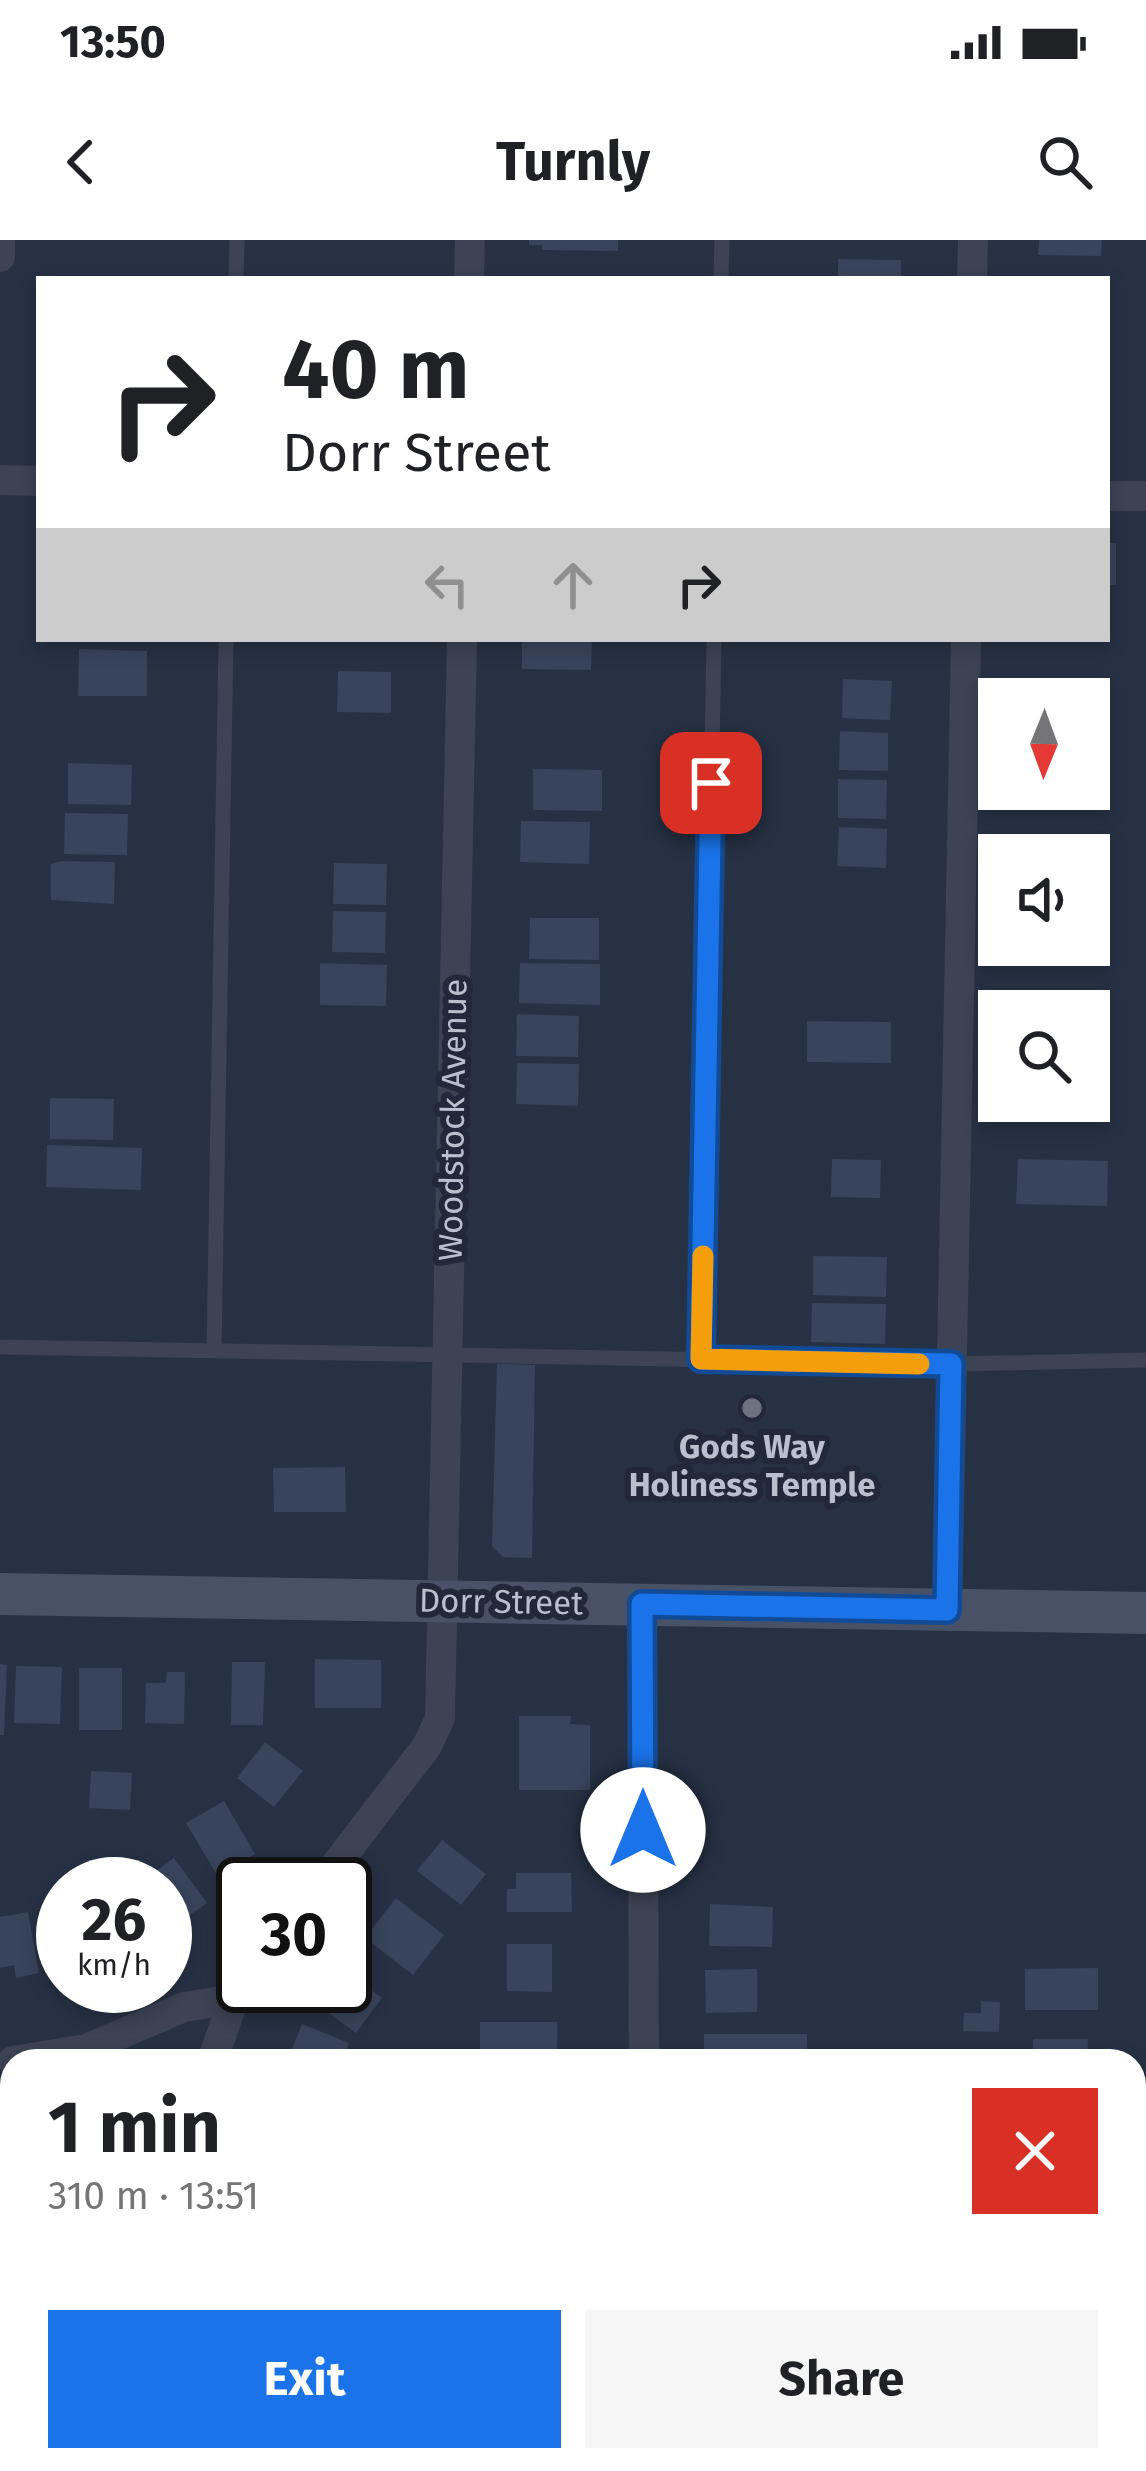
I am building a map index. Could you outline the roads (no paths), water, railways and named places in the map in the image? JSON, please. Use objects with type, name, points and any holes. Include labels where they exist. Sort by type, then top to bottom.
[{"type":"main road","name":"Dorr Street","points":[[0,1594],[1146,1613]]},
{"type":"street","points":[[0,240],[0,257]]},
{"type":"street","points":[[469,276],[470,240]]},
{"type":"street","points":[[972,276],[973,240]]},
{"type":"street","points":[[0,480],[36,481]]},
{"type":"street","points":[[1110,496],[1146,496]]},
{"type":"street","name":"Woodstock Avenue","points":[[342,1857],[427,1746],[440,1718],[462,642]]},
{"type":"street","points":[[947,1610],[966,642]]},
{"type":"street","points":[[642,1604],[644,2049]]},
{"type":"street","points":[[104,2049],[184,2007],[216,1998]]},
{"type":"street","points":[[217,2049],[230,2013]]},
{"type":"lane","points":[[236,276],[237,240]]},
{"type":"lane","points":[[721,276],[722,240]]},
{"type":"lane","points":[[214,1350],[226,642]]},
{"type":"lane","points":[[701,1359],[714,642]]},
{"type":"lane","points":[[0,1347],[951,1364],[1146,1360]]},
{"type":"place","name":"Gods Way Holiness Temple","points":[[752,1408]]}]
